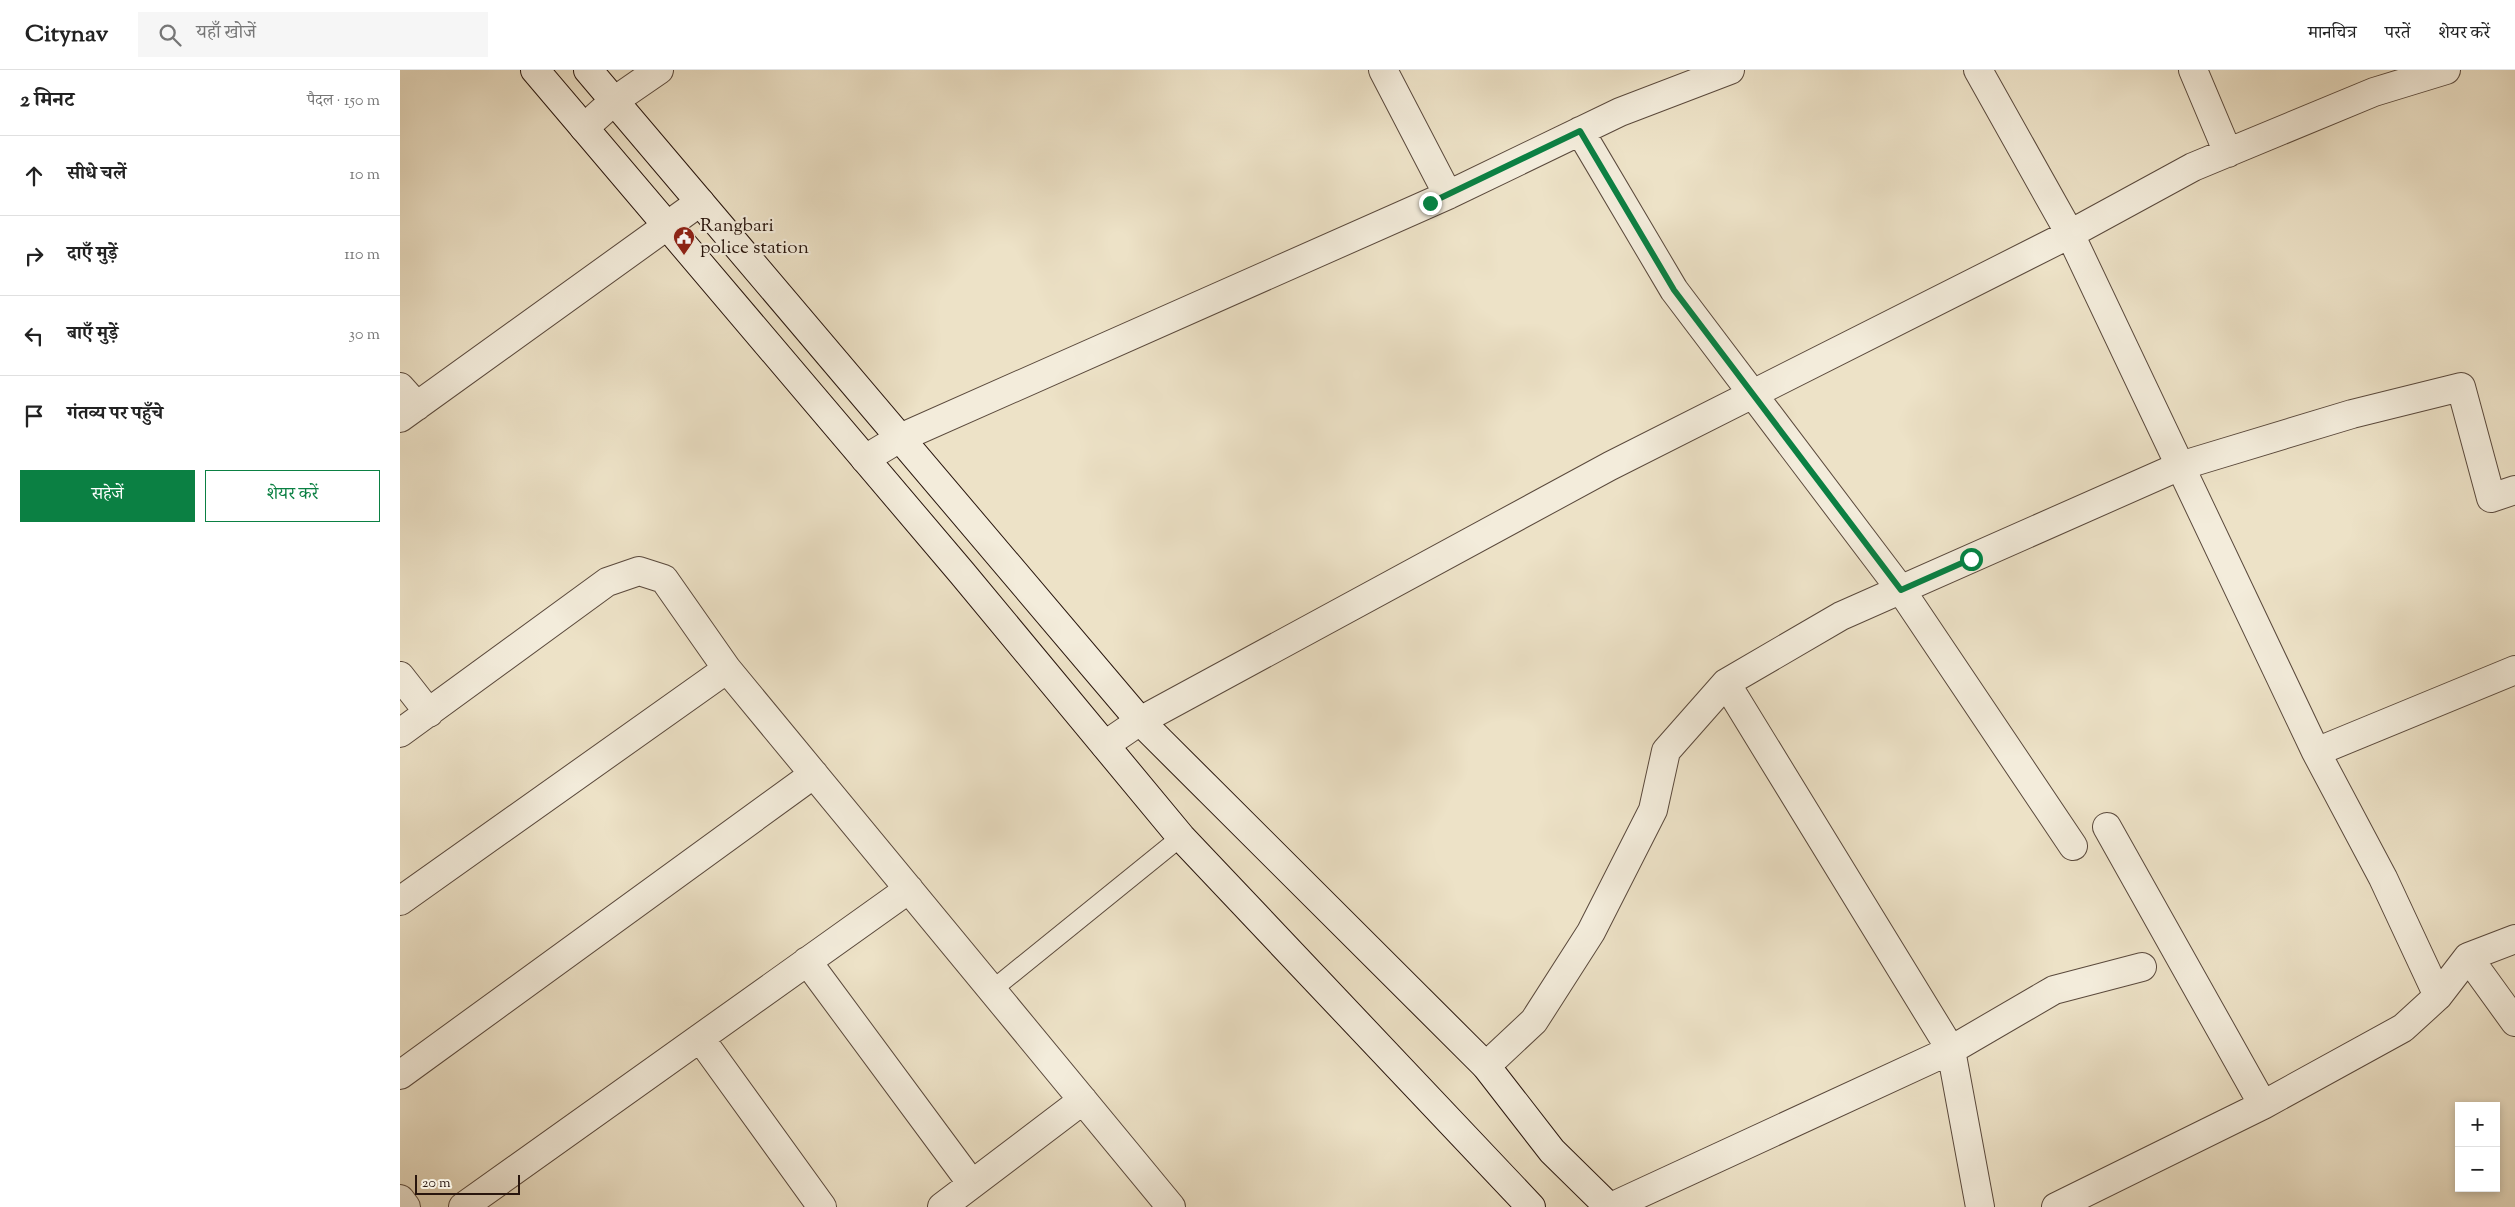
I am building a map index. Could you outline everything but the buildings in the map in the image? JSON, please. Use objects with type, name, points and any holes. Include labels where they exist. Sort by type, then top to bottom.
[{"type":"street","points":[[535,70],[865,459],[1181,837],[1531,1207]]},
{"type":"street","points":[[588,70],[1140,721],[1486,1066],[1552,1151],[1610,1207],[1951,1050],[2054,990],[2142,967]]},
{"type":"street","points":[[584,128],[614,101],[659,70]]},
{"type":"street","points":[[1383,70],[1448,195]]},
{"type":"street","points":[[865,459],[900,438],[1448,195],[1620,112],[1730,70]]},
{"type":"street","points":[[1978,70],[2070,234],[2316,752],[2383,878],[2438,996]]},
{"type":"street","points":[[2193,70],[2228,153]]},
{"type":"street","points":[[1105,745],[1140,721],[1602,470],[2070,234],[2193,167],[2374,92],[2446,70]]},
{"type":"street","points":[[1580,131],[1674,290],[1901,590],[2073,846]]},
{"type":"street","points":[[405,404],[700,202]]},
{"type":"street","points":[[1486,1066],[1534,1021],[1591,932],[1653,810],[1666,751],[1726,683],[1841,616],[2180,466],[2352,414],[2461,386],[2491,498],[2515,490]]},
{"type":"street","points":[[400,733],[608,582],[639,571],[664,579],[728,669],[1171,1207]]},
{"type":"street","points":[[400,901],[728,669]]},
{"type":"street","points":[[2316,752],[2515,670]]},
{"type":"street","points":[[400,676],[429,713]]},
{"type":"street","points":[[1726,683],[1951,1050],[1980,1207]]},
{"type":"street","points":[[400,1074],[814,774]]},
{"type":"street","points":[[2107,828],[2263,1105]]},
{"type":"street","points":[[463,1207],[909,889]]},
{"type":"street","points":[[2056,1207],[2263,1105],[2403,1028],[2438,996],[2468,957],[2515,939]]},
{"type":"street","points":[[2468,957],[2515,1022]]},
{"type":"street","points":[[807,961],[972,1184]]},
{"type":"street","points":[[700,1038],[822,1207]]},
{"type":"street","points":[[942,1207],[1083,1100]]},
{"type":"street","points":[[400,1199],[406,1207]]},
{"type":"lane","points":[[992,990],[1181,837]]},
{"type":"place","name":"Rangbari police station","points":[[684,256]]},
{"type":"route","points":[[1430,203],[1580,131],[1674,290],[1901,590],[1971,559]]}]
